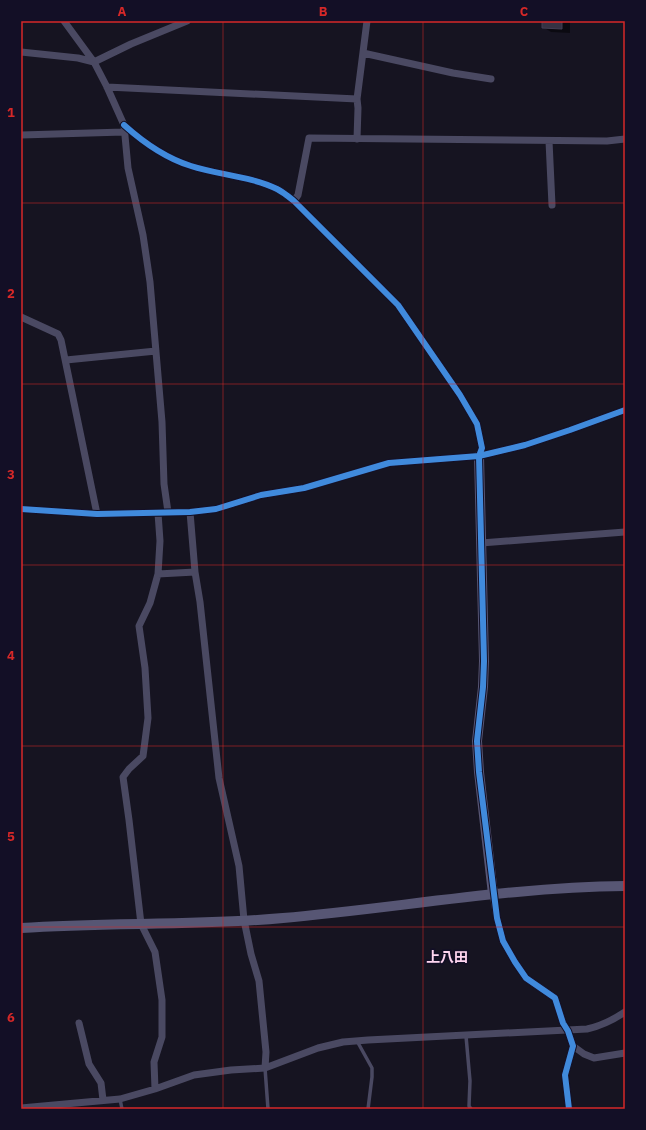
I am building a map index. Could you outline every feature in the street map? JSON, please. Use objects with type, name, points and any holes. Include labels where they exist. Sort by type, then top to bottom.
[{"type":"street","points":[[64,21],[94,62],[107,87],[124,128],[128,168],[143,235],[150,282],[162,422],[164,484],[168,512]]},
{"type":"street","points":[[21,52],[78,58],[94,62],[131,44],[187,21]]},
{"type":"street","points":[[357,139],[357,99],[367,21]]},
{"type":"street","points":[[363,53],[453,73],[491,79]]},
{"type":"street","points":[[107,87],[357,99]]},
{"type":"street","points":[[21,135],[124,128],[146,144],[172,159],[192,166],[262,183],[277,189],[294,201],[398,305],[460,395],[477,424],[482,448],[479,456],[484,661],[483,687],[477,742],[493,894],[503,941],[526,978],[555,998],[563,1023],[568,1030],[573,1046],[565,1075],[568,1109]]},
{"type":"street","points":[[294,201],[298,195],[309,138],[606,142],[625,139]]},
{"type":"street","points":[[548,141],[552,205]]},
{"type":"street","points":[[21,317],[58,334],[61,340],[97,514]]},
{"type":"street","points":[[66,360],[156,351]]},
{"type":"street","points":[[21,509],[97,514],[190,512],[216,509],[260,495],[304,488],[389,463],[479,456],[540,440],[625,410]]},
{"type":"street","points":[[190,512],[195,572],[200,602],[219,778],[239,866],[244,920],[251,954],[259,981],[266,1052],[265,1068]]},
{"type":"street","points":[[155,1089],[154,1062],[162,1037],[162,1000],[155,952],[141,924],[123,777],[143,756],[148,718],[145,668],[139,626],[150,603],[158,574],[160,541],[158,513]]},
{"type":"street","points":[[481,542],[625,532]]},
{"type":"street","points":[[158,574],[195,572]]},
{"type":"street","points":[[21,928],[64,925],[196,923],[282,918],[577,886],[625,886]]},
{"type":"street","points":[[21,1108],[120,1099],[155,1089],[194,1075],[231,1070],[265,1068],[318,1048],[357,1041],[587,1029],[599,1026],[625,1012]]},
{"type":"street","points":[[79,1023],[89,1064],[101,1083],[103,1100]]},
{"type":"street","points":[[573,1046],[584,1054],[594,1058],[625,1053]]},
{"type":"lane","points":[[466,1036],[470,1081],[470,1109]]},
{"type":"lane","points":[[357,1041],[372,1068],[368,1109]]},
{"type":"lane","points":[[265,1068],[268,1109]]},
{"type":"lane","points":[[120,1099],[122,1109]]},
{"type":"building","points":[[542,21],[562,21],[562,29],[542,28]]},
{"type":"cycle path","points":[[124,125],[147,144],[172,159],[201,169],[256,181],[279,190],[294,201],[398,305],[460,395],[477,424],[482,448],[479,456],[484,661],[483,687],[477,741],[479,772],[497,918],[503,941],[515,962],[526,978],[555,998],[563,1023],[568,1031],[573,1046],[565,1075],[569,1109]]},
{"type":"cycle path","points":[[21,509],[97,514],[190,512],[216,509],[261,495],[304,488],[389,463],[479,456],[525,445],[625,410]]},
{"type":"district","name":"上八田","points":[[447,957]]}]
